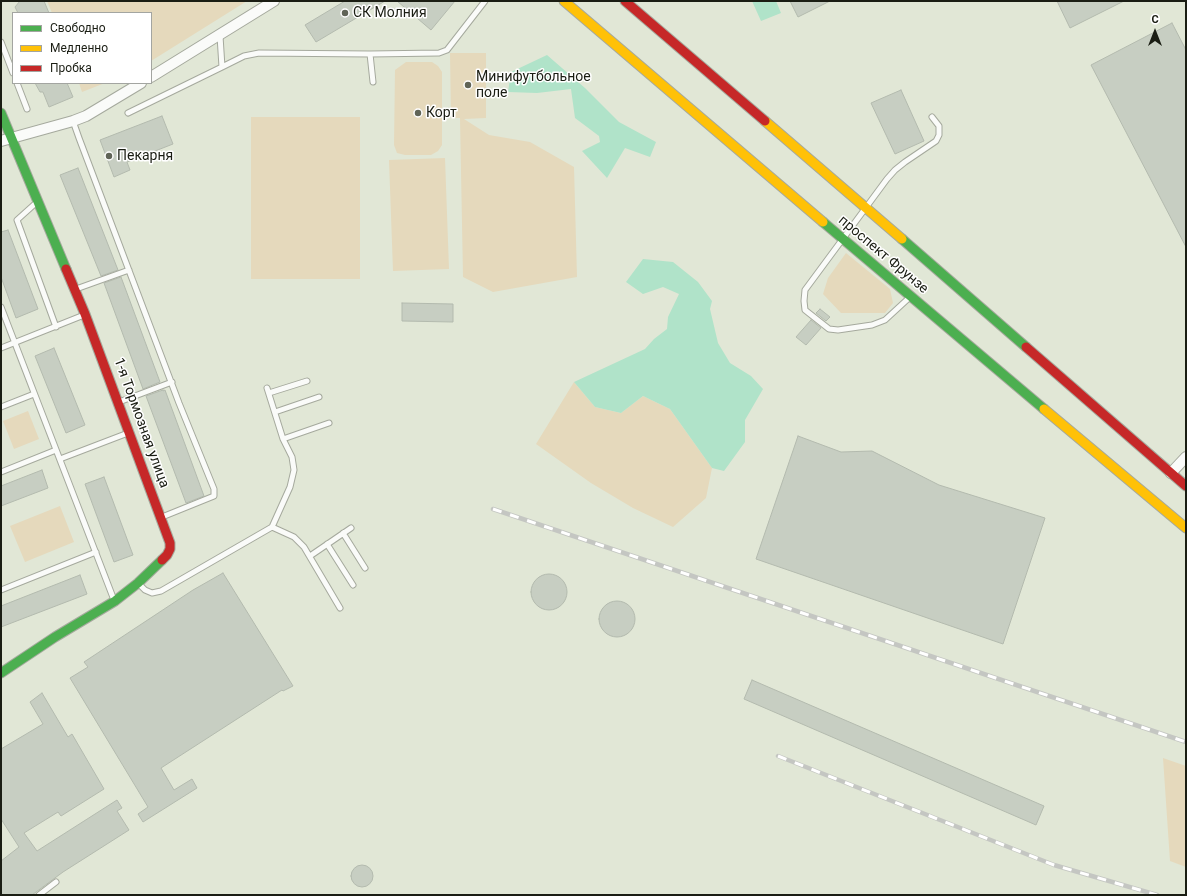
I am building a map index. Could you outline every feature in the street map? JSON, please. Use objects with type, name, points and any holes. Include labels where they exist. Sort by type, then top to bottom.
[{"type":"main road","name":"проспект Фрунзе","points":[[564,1],[910,296],[1186,528]]},
{"type":"main road","name":"проспект Фрунзе","points":[[625,1],[866,207],[1186,486]]},
{"type":"main road","name":"1-я Тормозная улица","points":[[1,113],[86,314],[170,542],[170,549],[167,555],[138,583],[115,601],[55,637],[1,673]]},
{"type":"street","points":[[152,76],[220,36],[274,1]]},
{"type":"street","points":[[1,141],[74,121],[86,116],[139,84]]},
{"type":"street","points":[[1171,473],[1186,457]]},
{"type":"lane","points":[[128,113],[244,56],[259,53],[439,53],[447,50],[485,1]]},
{"type":"lane","points":[[220,36],[222,67]]},
{"type":"lane","points":[[1,42],[12,70]]},
{"type":"lane","points":[[370,54],[373,82]]},
{"type":"lane","points":[[17,84],[27,108]]},
{"type":"lane","points":[[910,296],[885,320],[872,325],[838,330],[829,329],[805,310],[804,301],[805,290],[895,170],[936,141],[939,135],[939,126],[932,117]]},
{"type":"lane","points":[[74,121],[79,138],[214,489],[214,496],[161,518]]},
{"type":"lane","points":[[38,201],[17,220],[56,327]]},
{"type":"lane","points":[[75,290],[130,270]]},
{"type":"lane","points":[[1,307],[115,601]]},
{"type":"lane","points":[[1,348],[86,314]]},
{"type":"lane","points":[[138,583],[145,590],[152,593],[161,591],[272,527],[290,487],[294,470],[292,457],[284,439],[268,390],[307,381]]},
{"type":"lane","points":[[118,402],[172,382]]},
{"type":"lane","points":[[1,407],[34,394]]},
{"type":"lane","points":[[275,412],[319,397]]},
{"type":"lane","points":[[284,439],[329,423]]},
{"type":"lane","points":[[60,459],[130,432]]},
{"type":"lane","points":[[1,472],[56,450]]},
{"type":"lane","points":[[272,527],[294,537],[304,547],[340,608]]},
{"type":"lane","points":[[310,556],[351,528]]},
{"type":"lane","points":[[343,533],[365,568]]},
{"type":"lane","points":[[327,544],[354,585]]},
{"type":"lane","points":[[1,590],[96,552]]},
{"type":"lane","points":[[39,895],[56,882]]},
{"type":"shaded area","points":[[47,1],[247,1],[152,60],[152,12],[52,12]]},
{"type":"shaded area","points":[[752,1],[776,1],[781,13],[761,21]]},
{"type":"shaded area","points":[[450,53],[486,53],[486,118],[464,119],[489,135],[530,142],[574,167],[577,277],[493,292],[463,277],[460,118],[451,118]]},
{"type":"shaded area","points":[[547,55],[585,88],[619,122],[656,142],[650,157],[625,148],[607,178],[582,151],[600,142],[599,136],[575,118],[571,89],[537,93],[508,92],[511,72]]},
{"type":"shaded area","name":"Корт","points":[[406,62],[432,62],[438,66],[442,72],[442,145],[438,151],[431,155],[405,155],[397,153],[394,145],[395,70]]},
{"type":"shaded area","points":[[79,84],[102,84],[82,92]]},
{"type":"shaded area","points":[[251,117],[360,117],[360,279],[251,279]]},
{"type":"shaded area","points":[[445,158],[449,269],[393,271],[389,160]]},
{"type":"shaded area","points":[[846,253],[890,289],[893,303],[885,313],[841,313],[823,294],[828,278]]},
{"type":"shaded area","points":[[643,259],[673,262],[698,282],[712,301],[710,309],[718,343],[730,363],[751,376],[763,389],[745,420],[745,442],[724,471],[712,468],[670,409],[643,396],[621,413],[595,407],[574,382],[645,349],[654,339],[667,329],[668,317],[679,294],[663,287],[643,294],[626,282]]},
{"type":"shaded area","points":[[574,382],[595,407],[621,413],[643,396],[670,409],[712,468],[706,498],[673,527],[633,508],[591,483],[536,444]]},
{"type":"shaded area","points":[[28,411],[39,439],[14,449],[3,421]]},
{"type":"shaded area","points":[[60,506],[74,542],[25,562],[10,526]]},
{"type":"shaded area","points":[[1163,758],[1186,766],[1186,867],[1170,861]]},
{"type":"building","points":[[20,1],[44,1],[49,12],[18,12],[15,7]]},
{"type":"building","name":"СК Молния","points":[[345,1],[385,1],[316,42],[305,25]]},
{"type":"building","name":"СК Молния","points":[[397,1],[455,1],[431,30]]},
{"type":"building","points":[[790,1],[830,1],[798,17]]},
{"type":"building","points":[[1057,1],[1124,1],[1070,28]]},
{"type":"building","points":[[1172,23],[1186,50],[1186,247],[1091,65]]},
{"type":"building","points":[[36,84],[67,84],[73,97],[49,107],[43,92],[40,92]]},
{"type":"building","points":[[901,90],[924,141],[895,154],[871,103]]},
{"type":"building","points":[[162,116],[173,144],[127,162],[130,170],[114,177],[100,140]]},
{"type":"building","points":[[78,168],[118,270],[101,276],[60,175]]},
{"type":"building","points":[[8,230],[38,309],[16,318],[1,277],[1,232]]},
{"type":"building","points":[[121,277],[160,382],[143,389],[104,283]]},
{"type":"building","points":[[402,303],[453,304],[453,322],[402,321]]},
{"type":"building","points":[[820,309],[830,317],[826,321],[816,313]]},
{"type":"building","points":[[811,320],[821,328],[806,345],[796,337]]},
{"type":"building","points":[[54,348],[85,425],[66,433],[35,356]]},
{"type":"building","points":[[165,390],[204,496],[186,503],[146,396]]},
{"type":"building","points":[[798,436],[841,452],[872,451],[939,485],[1045,518],[1003,644],[756,559]]},
{"type":"building","points":[[42,470],[48,488],[1,506],[1,486]]},
{"type":"building","points":[[104,477],[133,555],[114,562],[85,484]]},
{"type":"building","points":[[223,573],[293,686],[283,691],[282,690],[161,768],[174,790],[192,779],[197,788],[143,822],[138,814],[148,807],[70,678],[88,667],[84,662],[193,590]]},
{"type":"building","points":[[549,574],[559,577],[564,582],[567,592],[564,602],[559,607],[549,610],[539,607],[534,602],[531,592],[534,582],[539,577]]},
{"type":"building","points":[[80,575],[87,594],[1,627],[1,606]]},
{"type":"building","points":[[617,601],[627,604],[632,609],[635,619],[632,629],[627,634],[617,637],[607,634],[602,629],[599,619],[602,609],[607,604]]},
{"type":"building","points":[[752,680],[1044,806],[1036,825],[744,699]]},
{"type":"building","points":[[42,693],[68,737],[72,734],[104,789],[61,816],[58,812],[24,833],[37,851],[117,800],[122,808],[117,811],[129,830],[63,872],[32,895],[1,895],[1,861],[19,847],[1,819],[1,749],[43,724],[30,702]]},
{"type":"building","points":[[362,865],[370,868],[373,876],[370,884],[362,887],[354,884],[351,876],[354,868]]},
{"type":"railway","points":[[493,509],[1186,742]]},
{"type":"railway","points":[[778,756],[1054,865],[1157,895]]},
{"type":"traffic: fast","points":[[1,113],[66,269]]},
{"type":"traffic: fast","points":[[823,222],[1044,409]]},
{"type":"traffic: fast","points":[[902,239],[1026,347]]},
{"type":"traffic: fast","points":[[1,673],[55,637],[115,601],[138,583],[162,560]]},
{"type":"traffic: slow","points":[[564,1],[823,222]]},
{"type":"traffic: slow","points":[[765,121],[902,239]]},
{"type":"traffic: slow","points":[[1044,409],[1186,528]]},
{"type":"traffic: jam","points":[[625,1],[765,121]]},
{"type":"traffic: jam","points":[[66,269],[85,314],[170,543],[170,549],[162,560]]},
{"type":"traffic: jam","points":[[1026,347],[1186,486]]},
{"type":"place","name":"СК Молния","points":[[345,13]]},
{"type":"place","name":"Минифутбольное поле","points":[[468,85]]},
{"type":"place","name":"Корт","points":[[418,113]]},
{"type":"place","name":"Пекарня","points":[[109,156]]}]
